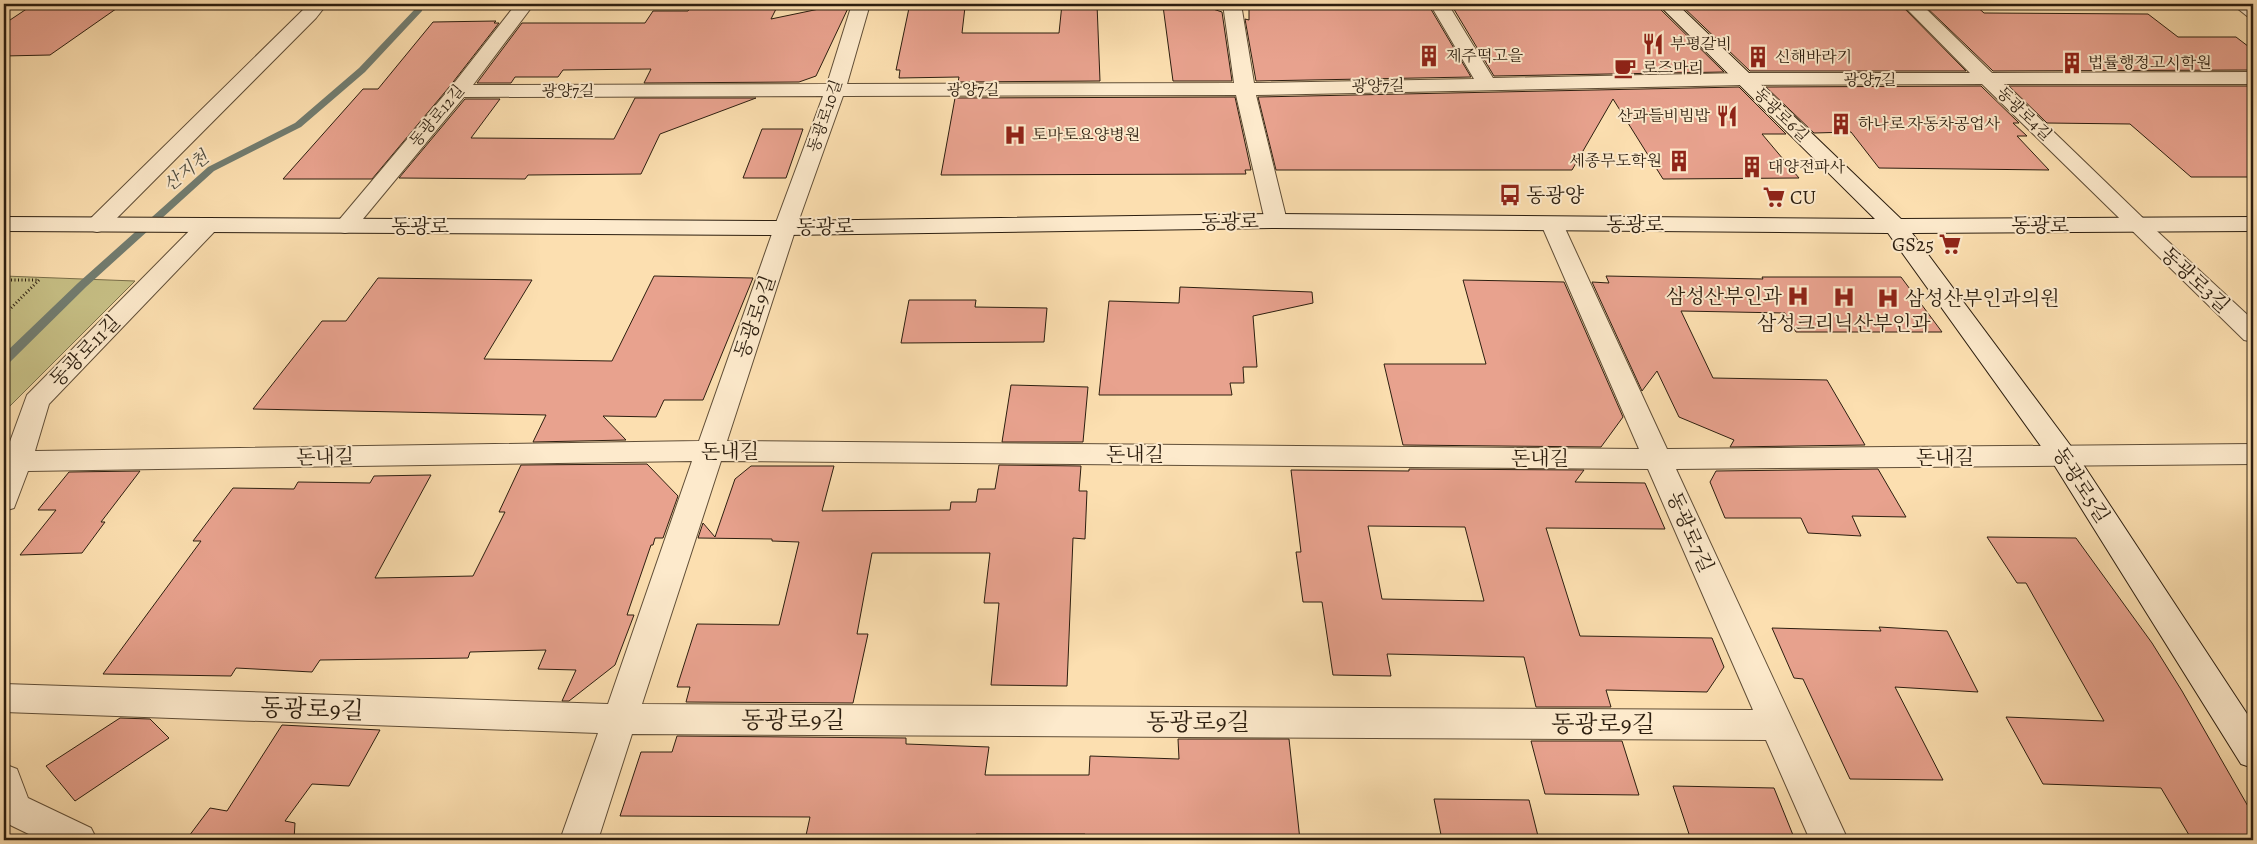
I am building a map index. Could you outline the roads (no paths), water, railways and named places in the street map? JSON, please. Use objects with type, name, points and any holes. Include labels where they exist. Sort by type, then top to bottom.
[{"type":"street","points":[[4,224],[98,225],[318,4]]},
{"type":"street","name":"동광로12길","points":[[345,226],[458,91],[525,4]]},
{"type":"street","name":"동광로10길","points":[[785,228],[835,90],[861,4]]},
{"type":"street","points":[[1232,4],[1245,89],[1276,221]]},
{"type":"street","points":[[1440,4],[1487,84]]},
{"type":"street","name":"동광로6길","points":[[1667,4],[1895,226]]},
{"type":"street","name":"동광로4길","points":[[1911,4],[2137,225]]},
{"type":"street","points":[[2242,4],[2253,12]]},
{"type":"street","name":"광양7길","points":[[458,91],[1245,89],[1744,79],[2253,78]]},
{"type":"street","name":"동광로","points":[[98,225],[785,228],[1276,221],[1895,226],[2253,224]]},
{"type":"street","name":"동광로7길","points":[[1552,224],[1829,840]]},
{"type":"street","name":"동광로3길","points":[[2137,225],[2253,334]]},
{"type":"street","name":"동광로11길","points":[[4,500],[37,401],[205,226]]},
{"type":"street","name":"동광로5길","points":[[1895,226],[2063,456],[2253,753]]},
{"type":"street","name":"동광로9길","points":[[579,840],[785,228]]},
{"type":"street","name":"돈내길","points":[[17,461],[710,451],[1658,459],[2253,454]]},
{"type":"street","name":"동광로9길","points":[[4,698],[620,719],[1777,725]]},
{"type":"street","points":[[4,780],[14,809],[78,840]]},
{"type":"waterway","name":"산지천","points":[[4,361],[82,285],[211,169],[298,125],[362,70],[419,9],[419,4]]},
{"type":"place","name":"부평갈비","points":[[1653,44]]},
{"type":"place","name":"제주떡고을","points":[[1429,56]]},
{"type":"place","name":"신해바라기","points":[[1758,57]]},
{"type":"place","name":"법률행정고시학원","points":[[2072,63]]},
{"type":"place","name":"로즈마리","points":[[1625,68]]},
{"type":"place","name":"산과들비빔밥","points":[[1727,116]]},
{"type":"place","name":"하나로 자동차공업사","points":[[1841,124]]},
{"type":"place","name":"토마토요양병원","points":[[1015,135]]},
{"type":"place","name":"세종무도학원","points":[[1679,161]]},
{"type":"place","name":"대양전파사","points":[[1752,167]]},
{"type":"place","name":"동광양","points":[[1510,195]]},
{"type":"place","name":"CU","points":[[1774,197]]},
{"type":"place","name":"GS25","points":[[1950,244]]},
{"type":"place","name":"삼성산부인과","points":[[1798,296]]},
{"type":"place","name":"삼성크리닉산부인과","points":[[1844,297]]},
{"type":"place","name":"삼성산부인과의원","points":[[1888,298]]}]
